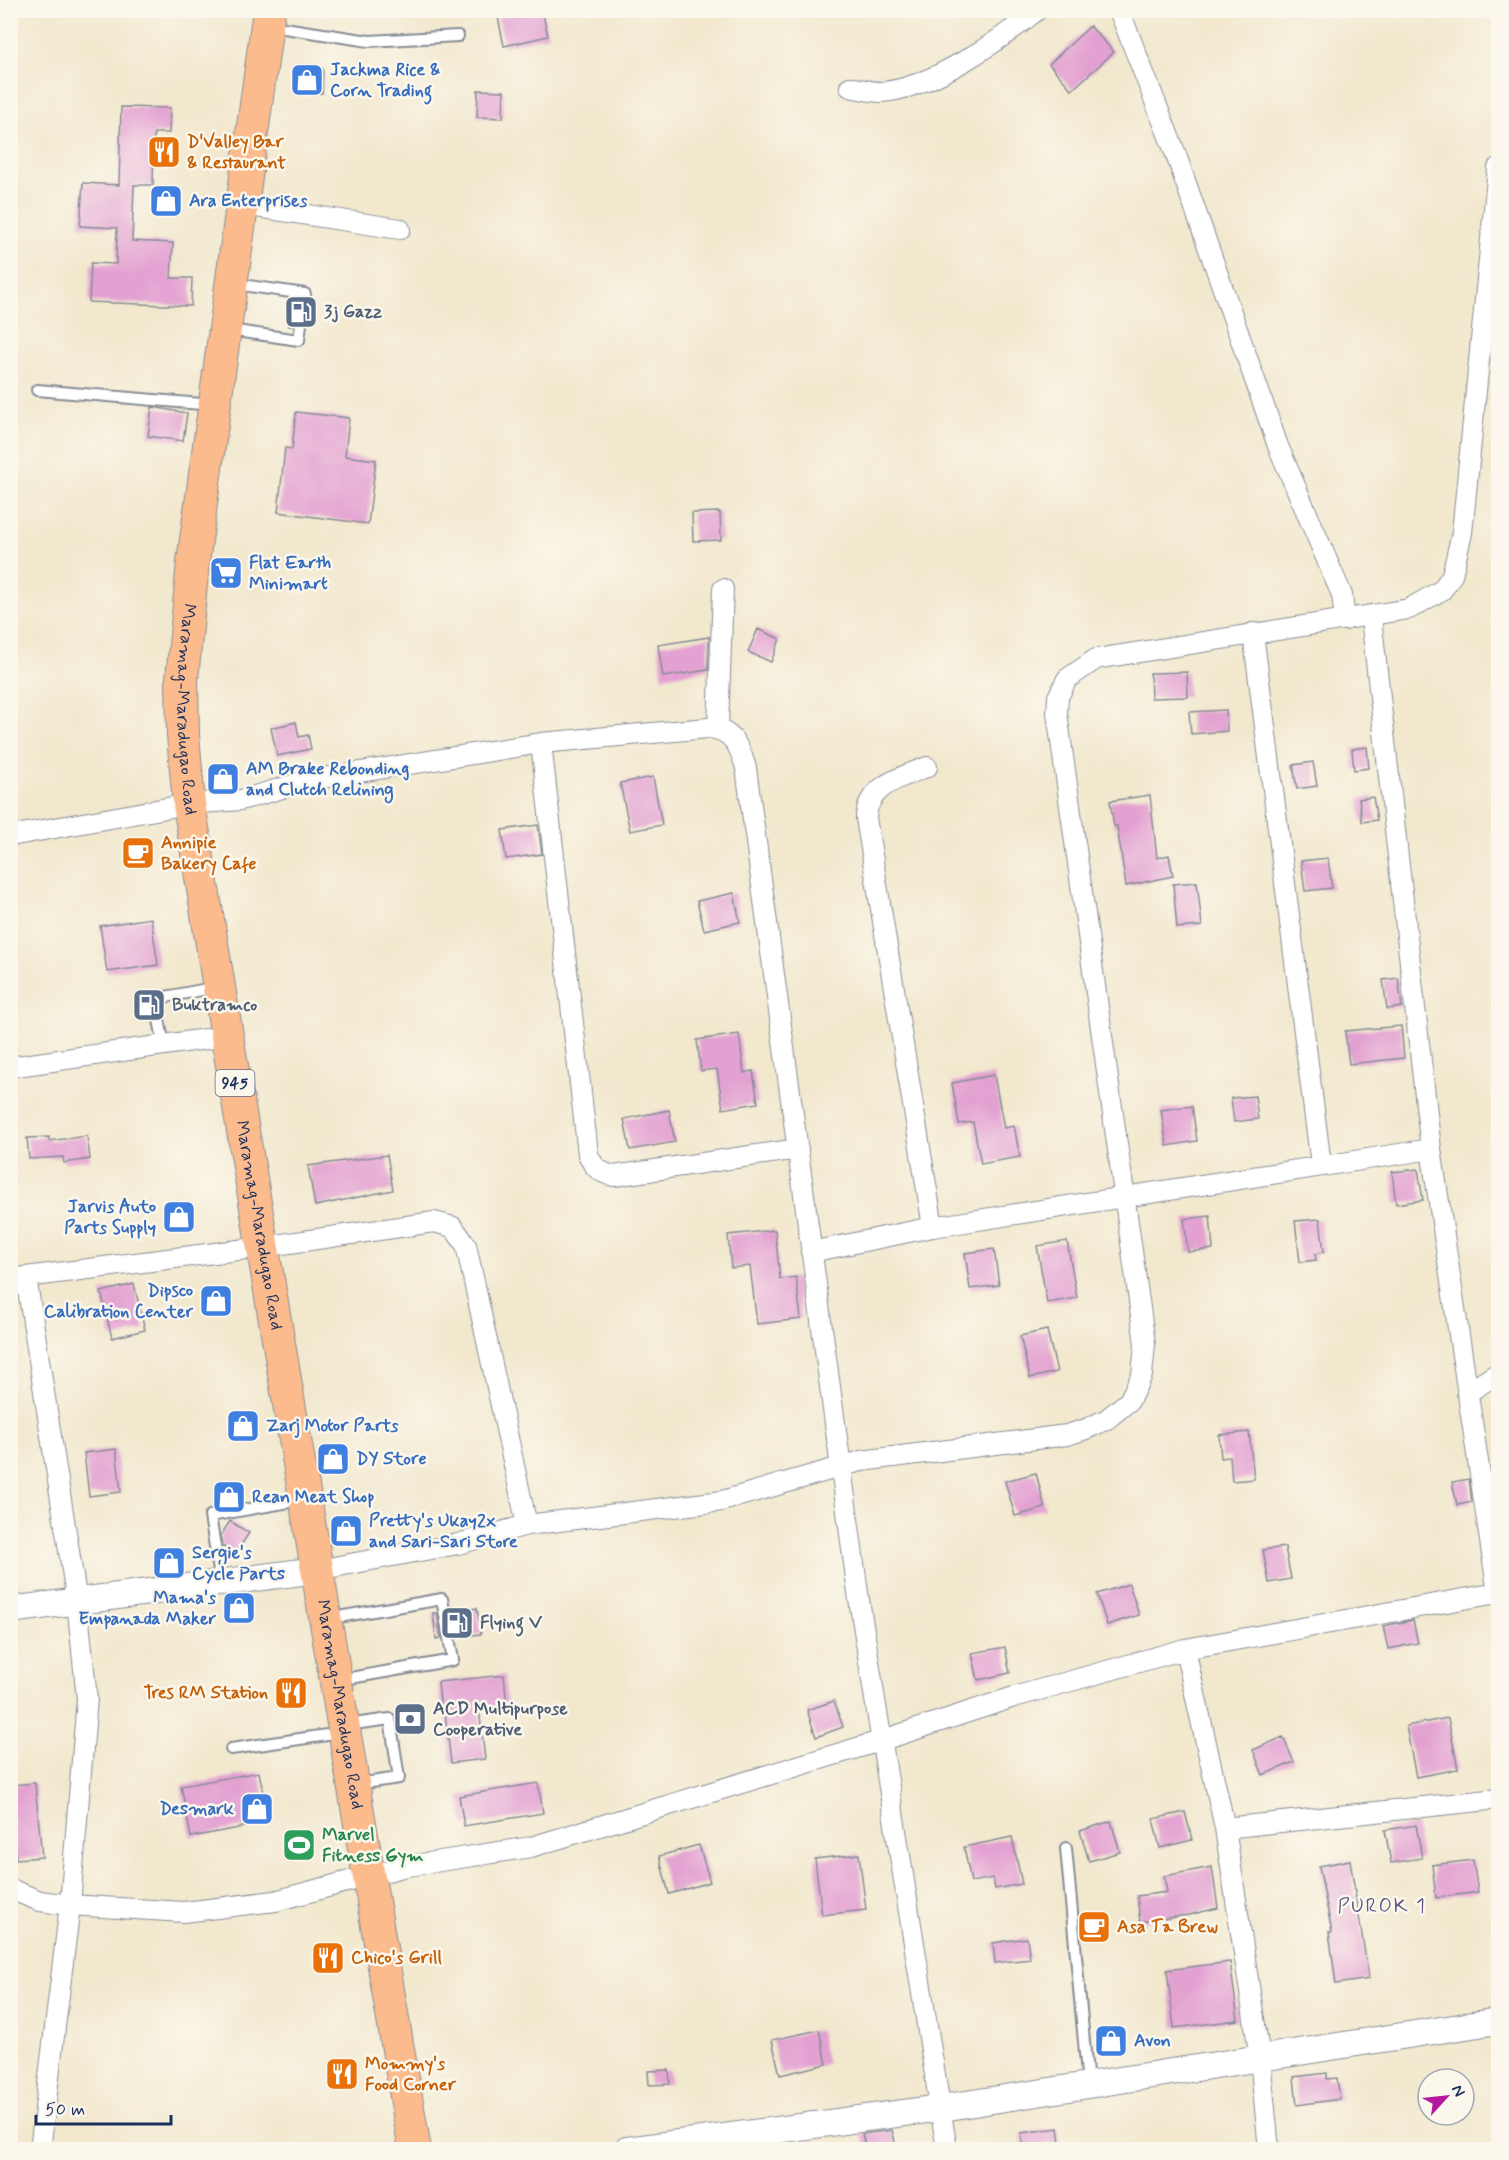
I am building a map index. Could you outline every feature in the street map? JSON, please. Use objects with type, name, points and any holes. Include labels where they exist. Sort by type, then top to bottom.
[{"type":"main road","name":"Maramag-Maradugao Road","points":[[268,18],[193,562],[183,669],[183,735],[189,804],[227,1036],[415,2150]]},
{"type":"street","points":[[850,87],[882,92],[908,86],[974,55],[1010,33],[1037,10]]},
{"type":"street","points":[[1119,10],[1175,152],[1278,446],[1342,595],[1345,620]]},
{"type":"street","points":[[10,1610],[317,1570],[458,1544],[527,1525],[722,1501],[841,1465],[887,1457],[1067,1435],[1086,1430],[1121,1410],[1136,1389],[1145,1362],[1146,1344],[1057,713],[1058,697],[1067,679],[1096,659],[1253,633],[1371,617],[1409,609],[1442,590],[1452,575],[1462,533],[1498,168]]},
{"type":"street","points":[[243,205],[400,229]]},
{"type":"street","points":[[718,728],[723,589]]},
{"type":"street","points":[[10,1889],[40,1901],[70,1905],[184,1912],[219,1910],[311,1894],[402,1867],[531,1847],[880,1741],[1014,1697],[1185,1649],[1498,1594],[1431,1149],[1371,617]]},
{"type":"street","points":[[1253,633],[1321,1166]]},
{"type":"street","points":[[10,836],[189,804],[241,800],[310,780],[541,743],[718,728],[735,741],[746,768],[880,1741],[947,2150]]},
{"type":"street","points":[[541,743],[588,1154],[592,1163],[605,1174],[615,1176],[798,1149]]},
{"type":"street","points":[[927,767],[883,787],[867,805],[866,818],[933,1227]]},
{"type":"street","points":[[10,1067],[227,1036]]},
{"type":"street","points":[[811,1251],[933,1227],[1126,1195],[1431,1149]]},
{"type":"street","points":[[40,2150],[70,1905],[87,1699],[76,1602],[18,1278],[262,1248],[434,1222],[453,1227],[466,1245],[527,1525]]},
{"type":"street","points":[[1467,1393],[1498,1373]]},
{"type":"street","points":[[1185,1649],[1225,1828],[1260,2058],[1269,2150]]},
{"type":"street","points":[[1225,1828],[1498,1799]]},
{"type":"street","points":[[627,2150],[941,2108],[1498,2021]]},
{"type":"lane","points":[[268,18],[332,38],[369,41],[458,36]]},
{"type":"lane","points":[[225,330],[299,340],[305,294],[232,284]]},
{"type":"lane","points":[[37,390],[215,406]]},
{"type":"lane","points":[[164,1046],[155,999],[219,987]]},
{"type":"lane","points":[[221,1583],[210,1516],[305,1500]]},
{"type":"lane","points":[[325,1620],[442,1599],[453,1660],[335,1680]]},
{"type":"lane","points":[[231,1749],[390,1719],[399,1778],[353,1784]]},
{"type":"lane","points":[[1066,1848],[1088,2085]]},
{"type":"building","points":[[529,10],[542,10],[548,36],[504,46],[498,17]]},
{"type":"building","points":[[1090,26],[1114,52],[1072,90],[1049,64]]},
{"type":"building","points":[[299,68],[323,69],[322,93],[298,92]]},
{"type":"building","points":[[478,90],[504,91],[503,118],[477,117]]},
{"type":"building","points":[[121,107],[170,108],[169,133],[154,133],[153,185],[134,185],[132,241],[173,243],[171,278],[192,278],[191,306],[89,302],[91,263],[116,264],[117,228],[80,226],[83,183],[119,185]]},
{"type":"building","points":[[292,302],[296,302],[293,326],[289,326]]},
{"type":"building","points":[[152,407],[187,413],[183,441],[148,436]]},
{"type":"building","points":[[296,412],[349,418],[345,456],[376,460],[368,524],[278,512],[285,448],[292,449]]},
{"type":"building","points":[[720,512],[721,540],[693,541],[692,513]]},
{"type":"building","points":[[758,629],[780,639],[771,662],[748,652]]},
{"type":"building","points":[[709,637],[708,670],[663,677],[658,645]]},
{"type":"building","points":[[1187,672],[1188,697],[1151,698],[1150,673]]},
{"type":"building","points":[[1226,710],[1227,731],[1191,734],[1189,712]]},
{"type":"building","points":[[296,722],[299,737],[308,735],[311,749],[277,756],[271,728]]},
{"type":"building","points":[[1367,747],[1369,768],[1354,770],[1352,749]]},
{"type":"building","points":[[1313,762],[1317,786],[1297,789],[1293,765]]},
{"type":"building","points":[[653,777],[662,825],[630,831],[620,783]]},
{"type":"building","points":[[1150,795],[1157,858],[1169,855],[1173,876],[1126,886],[1117,826],[1114,826],[1110,801]]},
{"type":"building","points":[[1373,797],[1377,820],[1362,822],[1359,799]]},
{"type":"building","points":[[538,825],[542,854],[506,859],[502,830]]},
{"type":"building","points":[[1328,858],[1332,888],[1305,891],[1301,861]]},
{"type":"building","points":[[1197,882],[1202,926],[1177,928],[1173,884]]},
{"type":"building","points":[[734,893],[740,922],[704,930],[697,901]]},
{"type":"building","points":[[151,918],[158,965],[107,972],[100,926]]},
{"type":"building","points":[[1398,978],[1402,1007],[1387,1009],[1383,980]]},
{"type":"building","points":[[1401,1026],[1404,1058],[1349,1064],[1345,1031]]},
{"type":"building","points":[[739,1034],[744,1073],[753,1071],[758,1103],[723,1109],[717,1069],[701,1071],[697,1040]]},
{"type":"building","points":[[994,1075],[1004,1128],[1014,1126],[1020,1157],[981,1164],[973,1122],[959,1124],[952,1083]]},
{"type":"building","points":[[1255,1096],[1258,1119],[1234,1122],[1231,1098]]},
{"type":"building","points":[[1192,1106],[1197,1141],[1167,1146],[1161,1110]]},
{"type":"building","points":[[669,1110],[675,1142],[630,1150],[624,1119]]},
{"type":"building","points":[[87,1136],[90,1159],[64,1163],[63,1157],[29,1159],[27,1138],[49,1137],[49,1141]]},
{"type":"building","points":[[387,1155],[393,1190],[315,1206],[308,1166]]},
{"type":"building","points":[[1418,1169],[1423,1200],[1396,1204],[1392,1172]]},
{"type":"building","points":[[1210,1216],[1213,1249],[1188,1252],[1184,1219]]},
{"type":"building","points":[[1320,1219],[1324,1252],[1315,1254],[1316,1260],[1300,1262],[1295,1221]]},
{"type":"building","points":[[775,1230],[780,1279],[796,1277],[801,1319],[757,1324],[750,1266],[731,1268],[728,1235]]},
{"type":"building","points":[[1067,1241],[1077,1298],[1047,1303],[1037,1246]]},
{"type":"building","points":[[994,1249],[999,1285],[970,1289],[965,1253]]},
{"type":"building","points":[[134,1284],[145,1330],[112,1338],[101,1292]]},
{"type":"building","points":[[1047,1330],[1057,1372],[1030,1378],[1020,1336]]},
{"type":"building","points":[[1249,1432],[1254,1479],[1232,1481],[1230,1457],[1221,1458],[1219,1435]]},
{"type":"building","points":[[116,1449],[121,1492],[89,1496],[84,1453]]},
{"type":"building","points":[[1036,1473],[1045,1508],[1015,1516],[1005,1481]]},
{"type":"building","points":[[1469,1479],[1472,1502],[1457,1505],[1452,1482]]},
{"type":"building","points":[[230,1521],[249,1533],[235,1554],[222,1546],[221,1535]]},
{"type":"building","points":[[1285,1547],[1291,1579],[1269,1583],[1263,1550]]},
{"type":"building","points":[[1129,1584],[1139,1615],[1107,1625],[1097,1594]]},
{"type":"building","points":[[477,1608],[481,1634],[456,1637],[452,1611]]},
{"type":"building","points":[[433,1613],[437,1613],[441,1638],[436,1639]]},
{"type":"building","points":[[1413,1620],[1418,1643],[1388,1649],[1383,1626]]},
{"type":"building","points":[[1005,1647],[1010,1673],[978,1680],[972,1653]]},
{"type":"building","points":[[504,1675],[507,1706],[479,1708],[485,1759],[451,1763],[445,1712],[441,1712],[438,1682]]},
{"type":"building","points":[[834,1701],[843,1727],[816,1737],[807,1710]]},
{"type":"building","points":[[1448,1718],[1458,1769],[1416,1777],[1406,1726]]},
{"type":"building","points":[[1283,1737],[1294,1762],[1263,1775],[1253,1750]]},
{"type":"building","points":[[259,1772],[269,1822],[191,1837],[181,1786]]},
{"type":"building","points":[[35,1783],[42,1857],[16,1859],[10,1785]]},
{"type":"building","points":[[538,1783],[543,1813],[464,1826],[459,1796]]},
{"type":"building","points":[[1185,1812],[1192,1840],[1160,1848],[1153,1819]]},
{"type":"building","points":[[1111,1821],[1120,1852],[1089,1861],[1080,1831]]},
{"type":"building","points":[[1416,1825],[1422,1858],[1391,1863],[1385,1830]]},
{"type":"building","points":[[1012,1837],[1022,1884],[995,1889],[993,1878],[971,1882],[964,1847]]},
{"type":"building","points":[[699,1845],[710,1882],[669,1894],[659,1856]]},
{"type":"building","points":[[859,1854],[866,1910],[822,1915],[815,1859]]},
{"type":"building","points":[[1350,1860],[1369,1979],[1336,1984],[1329,1932],[1332,1932],[1319,1866]]},
{"type":"building","points":[[1473,1860],[1478,1892],[1436,1898],[1432,1865]]},
{"type":"building","points":[[1212,1867],[1218,1908],[1140,1922],[1137,1896],[1167,1892],[1164,1876]]},
{"type":"building","points":[[1027,1938],[1030,1959],[995,1963],[993,1943]]},
{"type":"building","points":[[1230,1962],[1238,2020],[1174,2028],[1167,1970]]},
{"type":"building","points":[[819,2030],[827,2064],[780,2075],[772,2040]]},
{"type":"building","points":[[669,2070],[670,2084],[649,2085],[648,2071]]},
{"type":"building","points":[[1327,2073],[1327,2079],[1337,2078],[1340,2099],[1297,2105],[1294,2077]]},
{"type":"building","points":[[1058,2128],[1060,2143],[1042,2145],[1043,2150],[1023,2150],[1021,2133]]},
{"type":"building","points":[[892,2130],[897,2150],[866,2150],[862,2134]]},
{"type":"place","name":"Jackma Rice & Corn Trading","points":[[307,80]]},
{"type":"place","name":"D'Valley Bar & Restaurant","points":[[164,152]]},
{"type":"place","name":"Ara Enterprises","points":[[166,201]]},
{"type":"place","name":"3j Gazz","points":[[301,312]]},
{"type":"place","name":"Flat Earth Minimart","points":[[226,573]]},
{"type":"place","name":"AM Brake Rebonding and Clutch Relining","points":[[223,779]]},
{"type":"place","name":"Annipie Bakery Cafe","points":[[138,853]]},
{"type":"place","name":"Buktramco","points":[[149,1005]]},
{"type":"place","name":"Jarvis Auto Parts Supply","points":[[179,1217]]},
{"type":"place","name":"Dipsco Calibration Center","points":[[216,1301]]},
{"type":"place","name":"Zarj Motor Parts","points":[[243,1426]]},
{"type":"place","name":"DY Store","points":[[333,1459]]},
{"type":"place","name":"Rean Meat Shop","points":[[229,1497]]},
{"type":"place","name":"Pretty's Ukay2x and Sari-Sari Store","points":[[346,1531]]},
{"type":"place","name":"Sergie's Cycle Parts","points":[[169,1563]]},
{"type":"place","name":"Mama's Empanada Maker","points":[[239,1608]]},
{"type":"place","name":"Flying V","points":[[457,1623]]},
{"type":"place","name":"Tres RM Station","points":[[291,1693]]},
{"type":"place","name":"ACD Multipurpose Cooperative","points":[[410,1719]]},
{"type":"place","name":"Desmark","points":[[257,1809]]},
{"type":"place","name":"Marvel Fitness Gym","points":[[299,1845]]},
{"type":"place","name":"Asa Ta Brew","points":[[1094,1927]]},
{"type":"place","name":"Chico's Grill","points":[[328,1958]]},
{"type":"place","name":"Avon","points":[[1111,2041]]},
{"type":"place","name":"Mommy's Food Corner","points":[[342,2074]]},
{"type":"district","name":"PUROK 1","points":[[1382,1906]]}]
